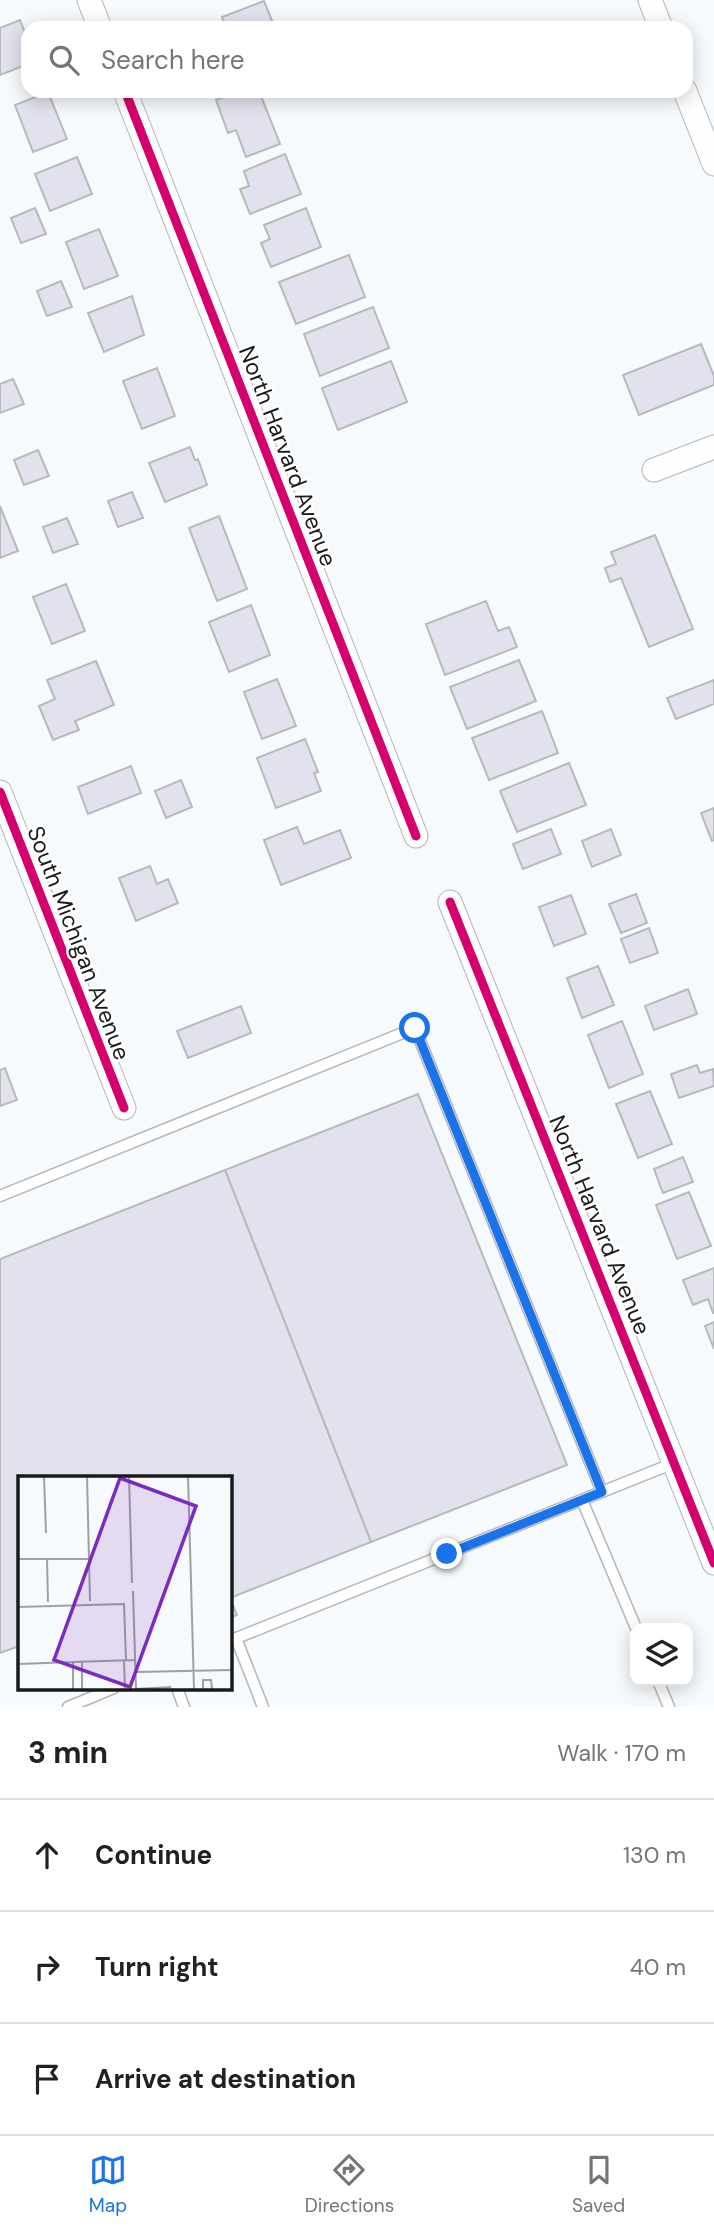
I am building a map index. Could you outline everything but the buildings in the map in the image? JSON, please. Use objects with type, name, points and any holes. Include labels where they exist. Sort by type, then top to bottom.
[{"type":"street","points":[[89,0],[97,21]]},
{"type":"street","points":[[649,0],[657,21]]},
{"type":"street","name":"North Harvard Avenue","points":[[128,98],[416,836]]},
{"type":"street","points":[[688,98],[714,164]]},
{"type":"street","points":[[654,470],[714,447]]},
{"type":"street","name":"South Michigan Avenue","points":[[0,792],[124,1108]]},
{"type":"street","name":"North Harvard Avenue","points":[[450,902],[714,1563]]},
{"type":"lane","points":[[0,1196],[415,1028],[602,1492]]},
{"type":"lane","points":[[263,1707],[233,1640],[674,1463]]},
{"type":"lane","points":[[582,1500],[634,1623]]},
{"type":"lane","points":[[660,1686],[669,1707]]},
{"type":"lane","points":[[68,1707],[112,1689]]},
{"type":"lane","points":[[177,1689],[184,1707]]},
{"type":"cycle path","points":[[128,98],[416,836]]},
{"type":"cycle path","points":[[0,792],[124,1108]]},
{"type":"cycle path","points":[[450,902],[714,1563]]},
{"type":"route","points":[[415,1028],[602,1492],[447,1554]]}]
